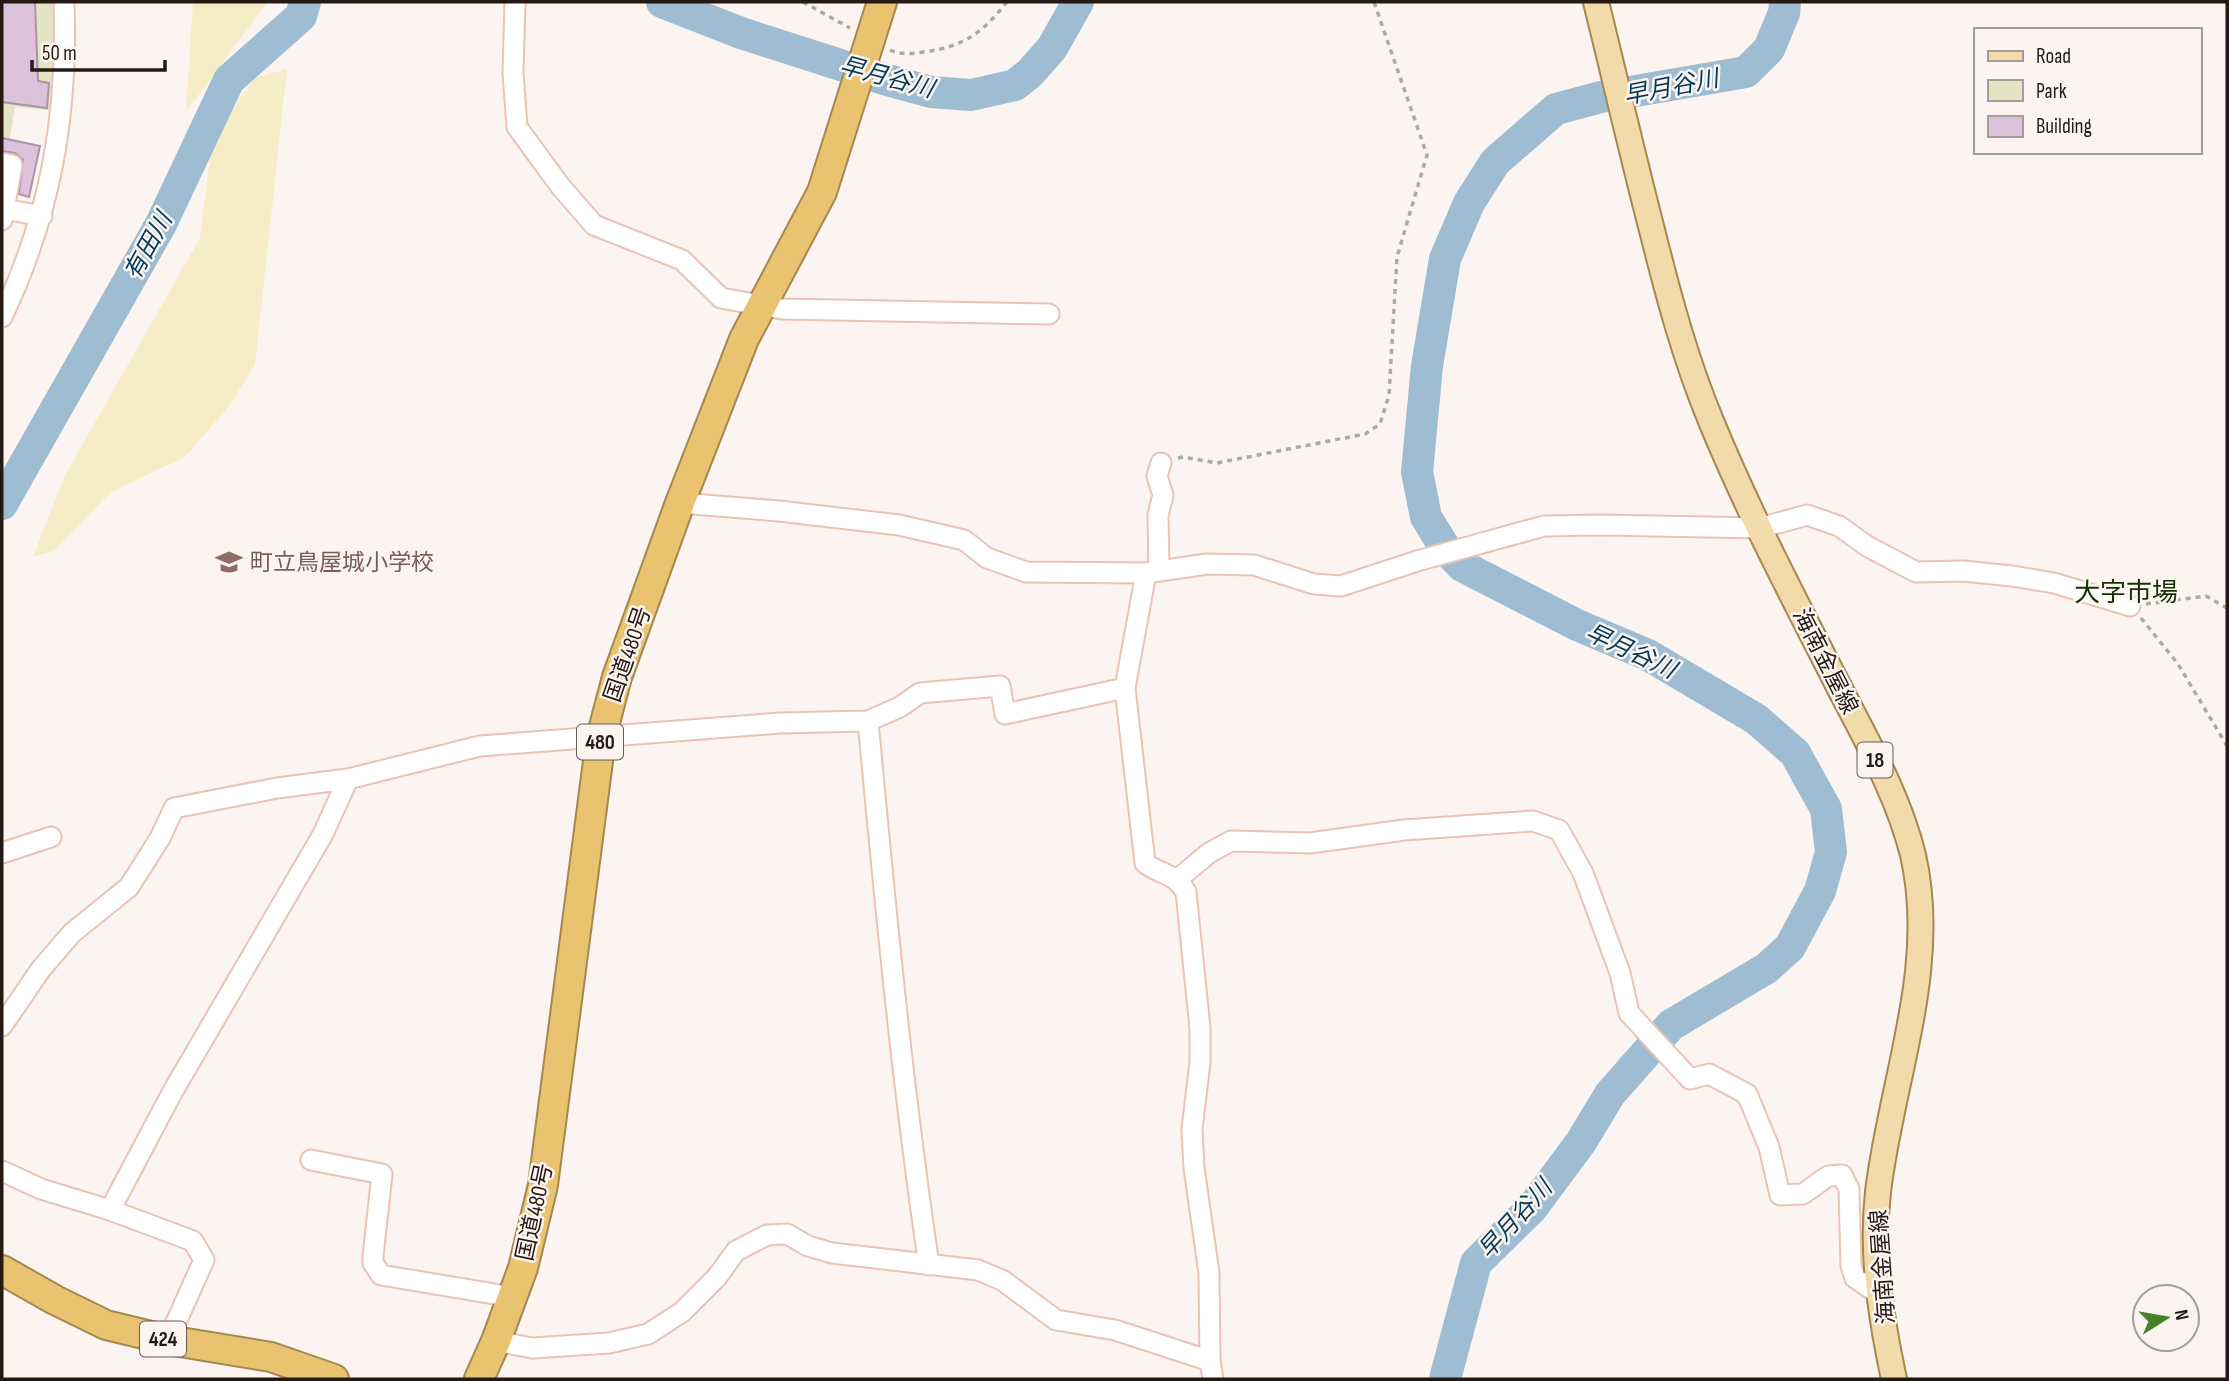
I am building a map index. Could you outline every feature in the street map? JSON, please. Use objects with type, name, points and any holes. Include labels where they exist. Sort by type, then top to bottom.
[{"type":"highway","name":"国道480号","points":[[479,1379],[523,1268],[543,1185],[601,738],[617,677],[680,503],[744,339],[822,192],[882,2]]},
{"type":"highway","name":"424","points":[[2,1270],[106,1325],[167,1340],[258,1354],[334,1379]]},
{"type":"main road","name":"海南金屋線","points":[[1596,2],[1664,276],[1692,371],[1716,432],[1760,528],[1887,783],[1913,855],[1922,932],[1918,970],[1877,1196],[1875,1238],[1880,1295],[1894,1379]]},
{"type":"street","points":[[2,317],[42,216],[60,134],[65,65],[64,2]]},
{"type":"street","points":[[515,2],[513,73],[517,128],[561,187],[594,225],[682,260],[721,298],[782,309],[1049,314]]},
{"type":"street","points":[[2,163],[12,165],[3,215],[42,216]]},
{"type":"street","points":[[496,1341],[532,1348],[609,1343],[648,1334],[682,1312],[717,1277],[736,1251],[767,1235],[787,1234],[808,1246],[832,1253],[978,1270],[1002,1280],[1056,1320],[1115,1330],[1211,1370],[1209,1273],[1199,1217],[1192,1129],[1200,1062],[1200,1028],[1186,892],[1178,879],[1154,870],[1146,863],[1125,688],[1152,572],[1158,515],[1163,495],[1157,476],[1161,463]]},
{"type":"street","points":[[680,503],[899,524],[964,540],[987,558],[1026,572],[1152,572],[1207,564],[1254,565],[1314,584],[1341,586],[1417,561],[1544,526],[1760,528],[1807,515],[1839,526],[1867,546],[1916,572],[1963,571],[2012,576],[2054,583],[2130,606]]},
{"type":"street","points":[[2,1026],[41,969],[72,933],[129,887],[160,838],[174,808],[277,788],[348,779],[480,746],[780,723],[868,721],[900,707],[920,693],[1000,686],[1005,714],[1125,688]]},
{"type":"street","points":[[868,721],[905,1095],[929,1265]]},
{"type":"street","points":[[110,1210],[173,1091],[323,834],[348,779]]},
{"type":"street","points":[[1178,879],[1209,853],[1231,841],[1310,843],[1404,830],[1533,821],[1559,830],[1583,873],[1620,973],[1629,1013],[1690,1079],[1709,1074],[1747,1094],[1769,1147],[1780,1195],[1803,1194],[1828,1176],[1842,1175],[1849,1189],[1851,1266],[1855,1278],[1880,1295]]},
{"type":"street","points":[[2,853],[51,837]]},
{"type":"street","points":[[311,1160],[382,1174],[373,1256],[373,1263],[381,1275],[512,1297]]},
{"type":"street","points":[[2,1171],[41,1189],[110,1210],[193,1241],[204,1260],[167,1340]]},
{"type":"path","points":[[803,2],[870,45],[902,54],[946,49],[970,38],[1007,2]]},
{"type":"path","points":[[1161,463],[1183,457],[1217,463],[1365,434],[1380,424],[1389,395],[1397,257],[1427,155],[1374,2]]},
{"type":"path","points":[[2130,606],[2206,596],[2227,608]]},
{"type":"path","points":[[2130,606],[2150,626],[2178,664],[2227,746]]},
{"type":"green space","points":[[2,2],[70,2],[69,112],[15,107],[7,155],[2,154]]},
{"type":"sand","points":[[193,2],[268,2],[186,112]]},
{"type":"sand","points":[[287,69],[255,365],[229,406],[185,457],[111,492],[53,551],[33,557],[65,475],[200,238],[211,149],[232,110],[254,78]]},
{"type":"building","points":[[2,2],[35,2],[38,81],[49,83],[47,108],[2,102]]},
{"type":"building","points":[[2,138],[40,146],[29,197],[19,194],[23,160],[15,153],[2,151]]},
{"type":"waterway","name":"有田川","points":[[2,504],[161,224],[229,80],[301,16],[305,2]]},
{"type":"waterway","name":"早月谷川","points":[[662,2],[741,33],[884,79],[931,92],[971,95],[1015,85],[1030,73],[1052,48],[1078,2]]},
{"type":"waterway","name":"早月谷川","points":[[1445,1379],[1476,1263],[1532,1208],[1581,1142],[1610,1094],[1671,1025],[1767,968],[1790,947],[1820,891],[1831,852],[1826,809],[1795,753],[1756,719],[1648,655],[1577,625],[1462,566],[1445,548],[1426,517],[1417,472],[1427,366],[1445,259],[1469,203],[1495,162],[1556,109],[1601,97],[1746,72],[1769,49],[1784,13],[1785,2]]},
{"type":"place","name":"町立鳥屋城小学校","points":[[229,562]]},
{"type":"district","name":"大字市場","points":[[2126,592]]}]
